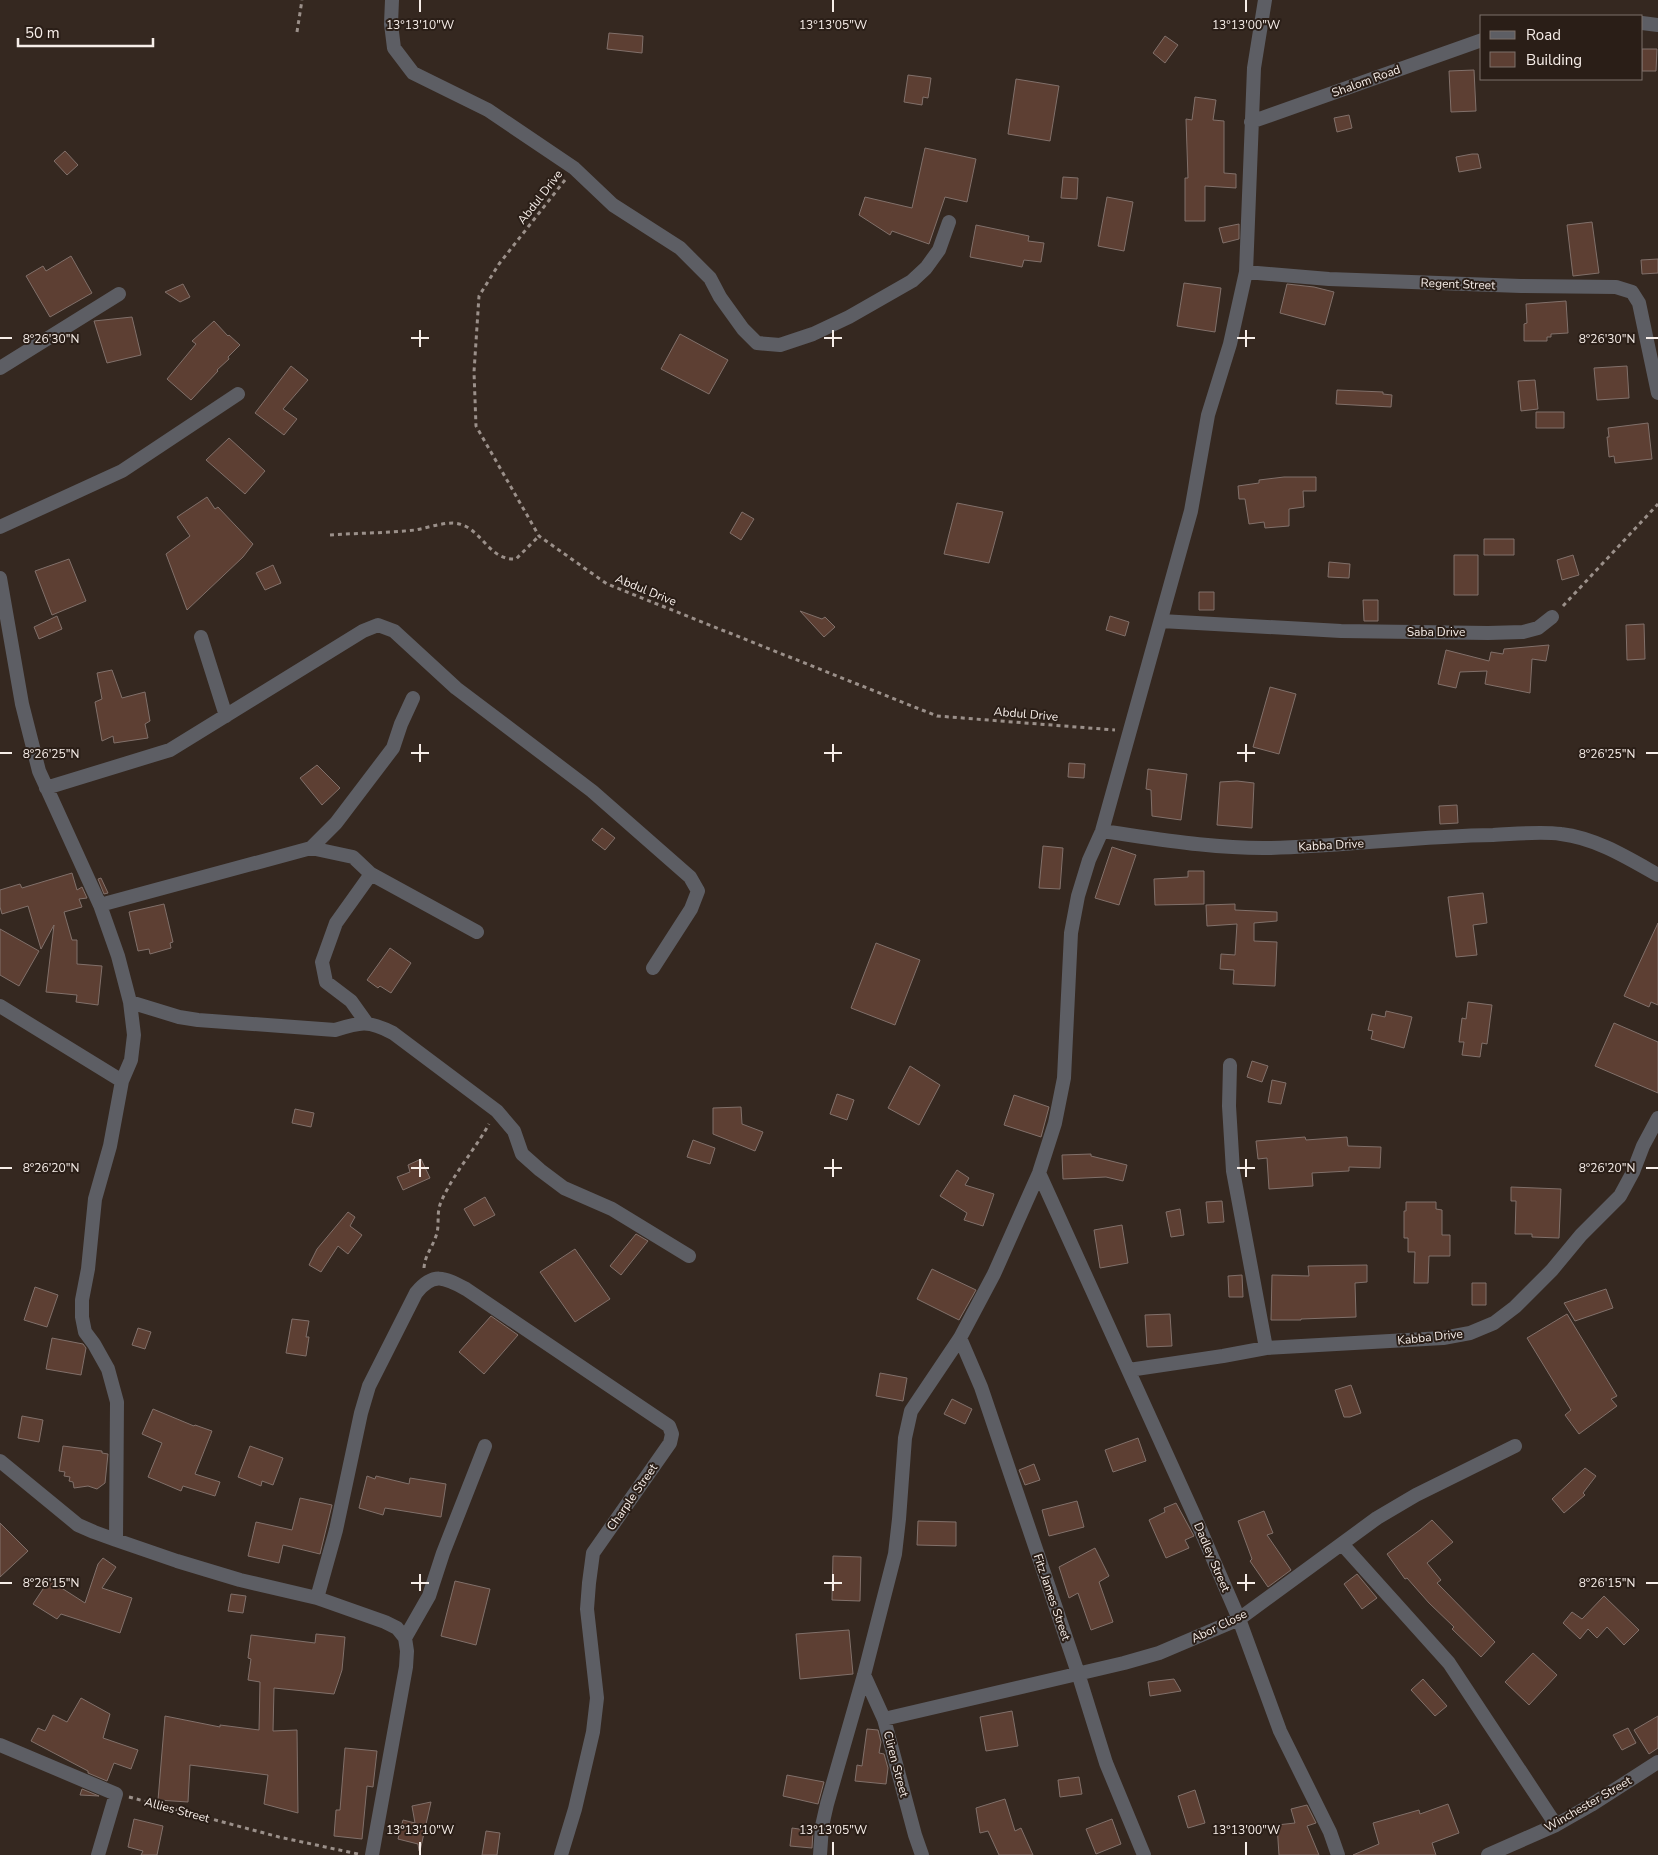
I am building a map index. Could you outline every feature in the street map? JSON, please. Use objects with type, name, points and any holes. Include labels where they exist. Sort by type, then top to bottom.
[{"type":"street","points":[[392,0],[391,24],[394,48],[413,73],[488,110],[574,168],[613,206],[680,248],[710,278],[720,297],[743,329],[758,342],[780,345],[813,334],[842,321],[912,281],[926,268],[940,250],[949,222]]},
{"type":"street","points":[[820,1855],[822,1826],[827,1804],[864,1675],[895,1554],[905,1438],[912,1411],[960,1338],[994,1274],[1039,1173],[1055,1123],[1064,1078],[1071,933],[1078,896],[1089,860],[1102,831],[1191,511],[1208,415],[1230,344],[1246,272],[1254,68],[1265,0]]},
{"type":"street","points":[[1643,23],[1658,25]]},
{"type":"street","name":"Shalom Road","points":[[1251,122],[1480,41]]},
{"type":"street","name":"Regent Street","points":[[1246,272],[1329,279],[1521,286],[1616,287],[1632,292],[1639,302],[1658,393]]},
{"type":"street","points":[[0,368],[118,294]]},
{"type":"street","points":[[0,527],[122,471],[238,394]]},
{"type":"street","points":[[0,578],[22,704],[39,771],[100,905],[118,956],[130,1002],[134,1035],[131,1060],[122,1081],[110,1146],[95,1199],[88,1269],[82,1300],[82,1317],[85,1332],[108,1369],[117,1402],[116,1540]]},
{"type":"street","name":"Saba Drive","points":[[1161,621],[1341,631],[1522,632],[1538,628],[1552,617]]},
{"type":"street","points":[[46,788],[170,750],[363,631],[378,625],[394,631],[456,688],[592,791],[690,877],[698,891],[695,900],[653,968]]},
{"type":"street","points":[[201,637],[226,716]]},
{"type":"street","points":[[312,848],[336,823],[393,748],[413,698]]},
{"type":"street","name":"Kabba Drive","points":[[1102,831],[1204,846],[1235,848],[1370,843],[1460,836],[1561,834],[1586,840],[1613,850],[1658,874]]},
{"type":"street","points":[[100,905],[312,848],[352,857],[371,874],[477,932]]},
{"type":"street","points":[[366,1022],[351,1001],[326,982],[322,962],[336,923],[371,874]]},
{"type":"street","points":[[130,1002],[180,1017],[198,1020],[335,1030],[352,1024],[366,1022],[380,1026],[393,1033],[497,1111],[514,1131],[522,1154],[564,1188],[612,1209],[689,1256]]},
{"type":"street","points":[[0,1006],[122,1081]]},
{"type":"street","points":[[1230,1065],[1229,1106],[1233,1171],[1266,1348]]},
{"type":"street","name":"Kabba Drive","points":[[1129,1370],[1266,1348],[1443,1338],[1470,1333],[1494,1324],[1515,1307],[1581,1235],[1620,1196],[1658,1118]]},
{"type":"street","name":"Dadley Street","points":[[1039,1173],[1239,1618],[1280,1730],[1330,1832],[1338,1855]]},
{"type":"street","name":"Charple Street","points":[[424,1283],[434,1279],[450,1280],[466,1288],[663,1420],[669,1426],[672,1434],[670,1443],[593,1553],[587,1609],[597,1698],[593,1732],[561,1855]]},
{"type":"street","points":[[317,1598],[336,1530],[361,1413],[370,1386],[416,1293],[424,1283]]},
{"type":"street","name":"Fitz James Street","points":[[960,1338],[981,1387],[1078,1673],[1106,1763],[1144,1855]]},
{"type":"street","points":[[405,1638],[429,1596],[443,1553],[484,1446]]},
{"type":"street","name":"Abor Close","points":[[884,1719],[1124,1663],[1159,1653],[1239,1618],[1376,1518],[1416,1495],[1515,1446]]},
{"type":"street","points":[[0,1461],[78,1525],[94,1532],[177,1561],[240,1580],[317,1598],[385,1622],[396,1628],[405,1638],[407,1651],[406,1667],[372,1855]]},
{"type":"street","points":[[1342,1544],[1449,1663],[1556,1825]]},
{"type":"street","name":"Cliren Street","points":[[864,1675],[884,1719],[922,1855]]},
{"type":"street","points":[[0,1745],[116,1794],[98,1855]]},
{"type":"street","name":"Winchester Street","points":[[1488,1855],[1556,1825],[1591,1806],[1658,1762]]},
{"type":"path","points":[[297,32],[302,0]]},
{"type":"path","name":"Abdul Drive","points":[[574,168],[499,264],[479,296],[474,372],[476,426],[539,536],[607,584],[937,716],[1129,731]]},
{"type":"path","points":[[1552,617],[1658,504]]},
{"type":"path","points":[[330,534],[415,530],[452,523],[468,526],[498,556],[507,560],[516,559],[539,536]]},
{"type":"path","points":[[424,1283],[424,1258],[437,1233],[440,1204],[460,1165],[481,1138],[497,1111]]},
{"type":"path","name":"Allies Street","points":[[116,1794],[279,1837],[362,1855]]},
{"type":"building","points":[[609,33],[643,36],[642,53],[607,49]]},
{"type":"building","points":[[1165,36],[1178,45],[1165,63],[1153,53]]},
{"type":"building","points":[[1643,49],[1657,49],[1656,71],[1643,71]]},
{"type":"building","points":[[1474,70],[1476,111],[1451,112],[1449,71]]},
{"type":"building","points":[[908,75],[931,78],[928,98],[923,97],[922,105],[904,102]]},
{"type":"building","points":[[1016,79],[1059,86],[1050,141],[1008,134]]},
{"type":"building","points":[[1195,97],[1216,100],[1213,120],[1224,121],[1224,173],[1236,174],[1236,188],[1205,186],[1205,221],[1185,221],[1185,178],[1188,178],[1186,119],[1192,120]]},
{"type":"building","points":[[1349,115],[1352,128],[1337,132],[1334,118]]},
{"type":"building","points":[[925,148],[976,159],[967,202],[945,197],[929,244],[892,231],[890,235],[859,215],[865,197],[912,208]]},
{"type":"building","points":[[65,151],[78,165],[67,175],[54,161]]},
{"type":"building","points":[[1478,154],[1481,168],[1459,172],[1456,157]]},
{"type":"building","points":[[1063,177],[1078,178],[1077,199],[1061,198]]},
{"type":"building","points":[[1107,197],[1133,202],[1124,251],[1098,246]]},
{"type":"building","points":[[1592,222],[1599,273],[1573,276],[1567,225]]},
{"type":"building","points":[[1239,224],[1239,239],[1223,243],[1219,228]]},
{"type":"building","points":[[976,225],[1029,236],[1028,241],[1044,243],[1041,262],[1024,260],[1022,267],[970,257]]},
{"type":"building","points":[[71,256],[92,293],[50,317],[26,276],[43,266],[46,271]]},
{"type":"building","points":[[1658,259],[1658,273],[1642,274],[1641,260]]},
{"type":"building","points":[[1184,283],[1221,288],[1215,332],[1177,326]]},
{"type":"building","points":[[183,284],[190,297],[180,302],[165,292]]},
{"type":"building","points":[[1287,284],[1314,287],[1334,292],[1325,325],[1280,313]]},
{"type":"building","points":[[1566,301],[1568,333],[1551,334],[1551,337],[1547,337],[1547,341],[1524,341],[1524,324],[1527,323],[1526,304]]},
{"type":"building","points":[[132,317],[141,355],[107,363],[94,321]]},
{"type":"building","points":[[214,321],[228,336],[240,345],[191,400],[167,379],[196,344],[192,341]]},
{"type":"building","points":[[680,334],[728,360],[709,394],[661,369]]},
{"type":"building","points":[[291,366],[308,380],[283,409],[297,419],[284,435],[255,413]]},
{"type":"building","points":[[1627,366],[1629,398],[1597,400],[1594,368]]},
{"type":"building","points":[[1535,380],[1538,409],[1521,411],[1518,381]]},
{"type":"building","points":[[1337,390],[1383,392],[1383,394],[1392,395],[1391,407],[1336,404]]},
{"type":"building","points":[[1536,412],[1564,412],[1564,428],[1536,428]]},
{"type":"building","points":[[1648,423],[1652,459],[1615,463],[1614,456],[1609,457],[1608,428]]},
{"type":"building","points":[[229,438],[265,471],[245,494],[206,460]]},
{"type":"building","points":[[1284,477],[1316,477],[1316,491],[1303,491],[1304,507],[1289,509],[1289,526],[1265,528],[1264,522],[1249,524],[1245,499],[1239,499],[1238,486],[1259,483],[1259,480]]},
{"type":"building","points":[[207,497],[215,509],[218,507],[253,544],[243,557],[187,610],[166,554],[190,536],[177,517]]},
{"type":"building","points":[[957,503],[1003,512],[989,563],[944,554]]},
{"type":"building","points":[[742,512],[754,519],[741,540],[730,533]]},
{"type":"building","points":[[1484,539],[1514,539],[1514,555],[1484,555]]},
{"type":"building","points":[[1454,555],[1478,555],[1478,595],[1454,595]]},
{"type":"building","points":[[1573,555],[1579,575],[1562,580],[1557,560]]},
{"type":"building","points":[[69,559],[86,601],[52,615],[35,571]]},
{"type":"building","points":[[1329,562],[1350,564],[1349,578],[1328,577]]},
{"type":"building","points":[[273,565],[281,583],[265,590],[256,573]]},
{"type":"building","points":[[1199,592],[1214,592],[1214,610],[1199,610]]},
{"type":"building","points":[[1363,600],[1378,600],[1378,621],[1364,621]]},
{"type":"building","points":[[800,611],[822,619],[825,617],[835,627],[824,637]]},
{"type":"building","points":[[57,616],[62,629],[39,639],[34,627]]},
{"type":"building","points":[[1110,616],[1129,622],[1125,636],[1106,630]]},
{"type":"building","points":[[1644,624],[1645,659],[1627,660],[1626,625]]},
{"type":"building","points":[[1549,645],[1546,661],[1532,659],[1530,693],[1485,684],[1487,671],[1460,672],[1456,688],[1438,684],[1446,650],[1489,661],[1491,652],[1503,654],[1504,649]]},
{"type":"building","points":[[112,670],[122,698],[145,692],[150,721],[145,724],[148,738],[114,743],[113,736],[102,741],[95,702],[102,699],[97,673]]},
{"type":"building","points":[[1270,687],[1296,694],[1279,754],[1253,747]]},
{"type":"building","points":[[1069,763],[1085,764],[1084,778],[1068,777]]},
{"type":"building","points":[[317,765],[340,788],[322,805],[300,778]]},
{"type":"building","points":[[1148,769],[1187,774],[1181,820],[1152,816],[1151,790],[1146,789]]},
{"type":"building","points":[[1220,782],[1254,783],[1252,828],[1217,825]]},
{"type":"building","points":[[1457,805],[1458,823],[1440,824],[1439,806]]},
{"type":"building","points":[[602,828],[615,838],[605,850],[592,840]]},
{"type":"building","points":[[1043,846],[1063,848],[1060,889],[1039,888]]},
{"type":"building","points":[[1112,847],[1136,855],[1119,905],[1095,898]]},
{"type":"building","points":[[1188,871],[1204,871],[1204,904],[1155,905],[1154,879],[1188,877]]},
{"type":"building","points":[[72,873],[77,890],[82,887],[87,898],[79,899],[82,907],[64,912],[72,940],[77,940],[77,964],[102,966],[98,1005],[76,1002],[77,995],[46,992],[54,925],[41,949],[28,906],[2,914],[0,907],[0,890],[20,884],[22,888]]},
{"type":"building","points":[[101,878],[108,893],[104,894],[98,879]]},
{"type":"building","points":[[1483,893],[1487,923],[1473,925],[1477,955],[1456,957],[1448,897]]},
{"type":"building","points":[[164,904],[173,942],[170,943],[171,948],[150,954],[149,949],[138,951],[129,912]]},
{"type":"building","points":[[1235,904],[1235,910],[1277,912],[1277,921],[1254,923],[1254,941],[1277,942],[1275,986],[1233,984],[1234,970],[1220,969],[1221,954],[1235,955],[1237,924],[1207,926],[1206,905]]},
{"type":"building","points":[[1658,923],[1658,1005],[1651,1002],[1649,1007],[1624,996]]},
{"type":"building","points":[[0,929],[39,951],[19,986],[0,975]]},
{"type":"building","points":[[876,943],[920,960],[895,1025],[851,1008]]},
{"type":"building","points":[[390,948],[411,963],[391,993],[380,986],[378,988],[367,980]]},
{"type":"building","points":[[1468,1002],[1492,1005],[1487,1044],[1482,1043],[1480,1057],[1462,1055],[1464,1042],[1459,1042],[1462,1018],[1466,1019]]},
{"type":"building","points":[[1386,1011],[1412,1017],[1404,1048],[1371,1039],[1373,1031],[1368,1030],[1372,1014],[1385,1017]]},
{"type":"building","points":[[1614,1023],[1658,1042],[1658,1093],[1595,1066]]},
{"type":"building","points":[[1252,1061],[1268,1066],[1262,1082],[1247,1077]]},
{"type":"building","points":[[910,1066],[940,1085],[919,1125],[888,1108]]},
{"type":"building","points":[[1272,1080],[1286,1083],[1281,1104],[1268,1102]]},
{"type":"building","points":[[837,1094],[854,1100],[847,1120],[830,1114]]},
{"type":"building","points":[[1014,1095],[1049,1107],[1041,1137],[1004,1125]]},
{"type":"building","points":[[741,1107],[742,1124],[763,1132],[755,1151],[713,1134],[713,1108]]},
{"type":"building","points":[[295,1109],[314,1113],[311,1127],[292,1123]]},
{"type":"building","points":[[1305,1137],[1306,1140],[1347,1137],[1348,1146],[1381,1147],[1380,1168],[1349,1167],[1349,1171],[1312,1173],[1313,1186],[1269,1189],[1267,1158],[1258,1159],[1256,1141]]},
{"type":"building","points":[[693,1140],[715,1148],[710,1164],[687,1157]]},
{"type":"building","points":[[1091,1154],[1091,1156],[1127,1165],[1123,1181],[1106,1177],[1063,1179],[1062,1155]]},
{"type":"building","points":[[421,1159],[430,1178],[403,1190],[397,1177],[410,1172],[408,1165]]},
{"type":"building","points":[[957,1170],[969,1178],[965,1185],[994,1194],[983,1226],[964,1220],[967,1213],[940,1196]]},
{"type":"building","points":[[1511,1187],[1561,1189],[1559,1238],[1532,1237],[1532,1234],[1515,1234],[1516,1201],[1511,1201]]},
{"type":"building","points":[[485,1197],[495,1215],[474,1226],[464,1209]]},
{"type":"building","points":[[1222,1201],[1224,1222],[1208,1223],[1206,1202]]},
{"type":"building","points":[[1406,1202],[1436,1202],[1436,1209],[1442,1210],[1442,1235],[1450,1235],[1450,1256],[1429,1256],[1428,1283],[1414,1283],[1415,1252],[1408,1252],[1408,1238],[1404,1238]]},
{"type":"building","points":[[1180,1209],[1184,1235],[1171,1237],[1166,1212]]},
{"type":"building","points":[[348,1212],[355,1217],[350,1226],[362,1235],[348,1254],[338,1246],[321,1272],[309,1265],[317,1249]]},
{"type":"building","points":[[1122,1225],[1128,1263],[1100,1268],[1094,1230]]},
{"type":"building","points":[[636,1234],[648,1241],[621,1275],[610,1266]]},
{"type":"building","points":[[575,1249],[610,1299],[575,1322],[540,1272]]},
{"type":"building","points":[[1367,1265],[1367,1282],[1355,1283],[1356,1317],[1271,1320],[1272,1275],[1309,1276],[1308,1266]]},
{"type":"building","points":[[932,1269],[976,1290],[959,1320],[917,1299]]},
{"type":"building","points":[[1242,1275],[1243,1297],[1229,1297],[1228,1276]]},
{"type":"building","points":[[1472,1283],[1486,1283],[1486,1305],[1472,1305]]},
{"type":"building","points":[[35,1287],[58,1295],[47,1327],[24,1320]]},
{"type":"building","points":[[1606,1289],[1613,1308],[1575,1321],[1564,1303]]},
{"type":"building","points":[[1170,1314],[1172,1346],[1147,1347],[1145,1315]]},
{"type":"building","points":[[1567,1314],[1617,1396],[1611,1399],[1617,1406],[1579,1434],[1565,1415],[1571,1410],[1527,1338]]},
{"type":"building","points":[[491,1316],[518,1335],[484,1374],[459,1352]]},
{"type":"building","points":[[292,1319],[309,1321],[306,1337],[309,1337],[306,1356],[286,1353]]},
{"type":"building","points":[[138,1328],[151,1332],[145,1349],[132,1345]]},
{"type":"building","points":[[52,1338],[83,1344],[86,1348],[81,1375],[46,1369]]},
{"type":"building","points":[[880,1373],[907,1378],[903,1401],[876,1396]]},
{"type":"building","points":[[1351,1385],[1361,1413],[1344,1417],[1335,1390]]},
{"type":"building","points":[[952,1399],[972,1409],[965,1424],[944,1414]]},
{"type":"building","points":[[153,1409],[194,1426],[212,1431],[195,1474],[220,1482],[215,1496],[183,1486],[181,1491],[148,1477],[162,1443],[142,1434]]},
{"type":"building","points":[[22,1416],[43,1420],[39,1442],[18,1438]]},
{"type":"building","points":[[1138,1438],[1146,1461],[1113,1472],[1105,1450]]},
{"type":"building","points":[[63,1446],[102,1451],[102,1453],[108,1454],[105,1483],[97,1489],[88,1486],[74,1488],[73,1482],[69,1481],[70,1477],[64,1476],[65,1472],[59,1471]]},
{"type":"building","points":[[250,1446],[283,1458],[273,1485],[262,1481],[261,1486],[238,1477]]},
{"type":"building","points":[[1034,1464],[1040,1480],[1025,1485],[1019,1470]]},
{"type":"building","points":[[1585,1468],[1596,1476],[1583,1493],[1585,1495],[1564,1513],[1552,1499]]},
{"type":"building","points":[[367,1476],[375,1479],[376,1476],[409,1484],[410,1478],[446,1484],[441,1517],[385,1508],[383,1515],[359,1508]]},
{"type":"building","points":[[300,1498],[332,1505],[320,1554],[283,1545],[279,1563],[248,1556],[256,1522],[292,1530]]},
{"type":"building","points":[[1077,1501],[1084,1527],[1049,1536],[1042,1510]]},
{"type":"building","points":[[1176,1503],[1194,1536],[1185,1540],[1189,1548],[1166,1558],[1149,1520],[1165,1512],[1164,1508]]},
{"type":"building","points":[[1264,1511],[1273,1533],[1267,1535],[1291,1570],[1268,1587],[1250,1561],[1252,1559],[1238,1521]]},
{"type":"building","points":[[1432,1520],[1453,1542],[1427,1563],[1441,1580],[1437,1583],[1495,1642],[1481,1657],[1452,1629],[1454,1627],[1407,1578],[1405,1579],[1387,1554]]},
{"type":"building","points":[[918,1521],[956,1522],[956,1546],[917,1545]]},
{"type":"building","points":[[0,1523],[28,1551],[0,1577]]},
{"type":"building","points":[[1095,1548],[1109,1576],[1099,1582],[1113,1622],[1091,1630],[1078,1593],[1069,1598],[1059,1567]]},
{"type":"building","points":[[833,1556],[861,1557],[860,1601],[832,1600]]},
{"type":"building","points":[[103,1558],[116,1567],[102,1588],[132,1598],[120,1633],[61,1614],[57,1619],[33,1604],[49,1580],[85,1603],[98,1564]]},
{"type":"building","points":[[1357,1574],[1377,1598],[1362,1609],[1344,1584]]},
{"type":"building","points":[[455,1581],[490,1589],[476,1645],[441,1636]]},
{"type":"building","points":[[231,1594],[246,1596],[243,1613],[228,1611]]},
{"type":"building","points":[[1604,1596],[1639,1630],[1624,1645],[1607,1627],[1597,1638],[1588,1629],[1580,1639],[1563,1623],[1572,1612],[1582,1619]]},
{"type":"building","points":[[849,1630],[853,1674],[800,1679],[796,1634]]},
{"type":"building","points":[[316,1634],[345,1637],[342,1670],[334,1694],[274,1688],[273,1731],[297,1730],[298,1813],[264,1804],[268,1775],[190,1765],[188,1802],[158,1800],[165,1716],[220,1727],[220,1725],[259,1730],[260,1682],[248,1680],[251,1659],[248,1658],[251,1635],[315,1643]]},
{"type":"building","points":[[1533,1653],[1557,1675],[1529,1705],[1505,1682]]},
{"type":"building","points":[[1174,1679],[1181,1691],[1150,1696],[1148,1682]]},
{"type":"building","points":[[1423,1679],[1447,1706],[1435,1716],[1411,1690]]},
{"type":"building","points":[[81,1698],[110,1714],[103,1738],[138,1750],[131,1769],[114,1763],[107,1781],[88,1773],[88,1771],[31,1741],[38,1728],[45,1731],[53,1715],[67,1722]]},
{"type":"building","points":[[1012,1711],[1018,1746],[986,1751],[980,1717]]},
{"type":"building","points":[[1658,1716],[1658,1748],[1649,1754],[1634,1730]]},
{"type":"building","points":[[1628,1728],[1636,1743],[1622,1750],[1613,1735]]},
{"type":"building","points":[[867,1729],[878,1730],[881,1742],[879,1753],[884,1754],[888,1768],[886,1784],[855,1781],[857,1765],[862,1766]]},
{"type":"building","points":[[345,1748],[377,1751],[373,1787],[367,1786],[362,1839],[334,1836],[336,1810],[340,1810]]},
{"type":"building","points":[[787,1775],[824,1782],[818,1804],[783,1796]]},
{"type":"building","points":[[1079,1777],[1082,1794],[1060,1797],[1058,1780]]},
{"type":"building","points":[[82,1789],[99,1796],[80,1795]]},
{"type":"building","points":[[1195,1790],[1205,1823],[1188,1828],[1178,1796]]},
{"type":"building","points":[[1005,1799],[1015,1831],[1021,1828],[1033,1855],[999,1855],[988,1831],[980,1833],[976,1808]]},
{"type":"building","points":[[431,1802],[419,1851],[418,1844],[398,1839],[403,1820],[415,1823],[412,1806]]},
{"type":"building","points":[[1448,1804],[1459,1833],[1432,1843],[1436,1855],[1353,1855],[1379,1844],[1373,1823],[1419,1810],[1420,1814]]},
{"type":"building","points":[[1307,1805],[1316,1823],[1307,1826],[1319,1855],[1279,1855],[1277,1825],[1295,1823],[1291,1809]]},
{"type":"building","points":[[134,1819],[163,1826],[157,1855],[141,1855],[143,1851],[128,1847]]},
{"type":"building","points":[[1112,1819],[1121,1844],[1096,1854],[1086,1829]]},
{"type":"building","points":[[792,1828],[813,1831],[812,1848],[790,1846]]},
{"type":"building","points":[[486,1831],[500,1833],[497,1855],[482,1855]]}]
